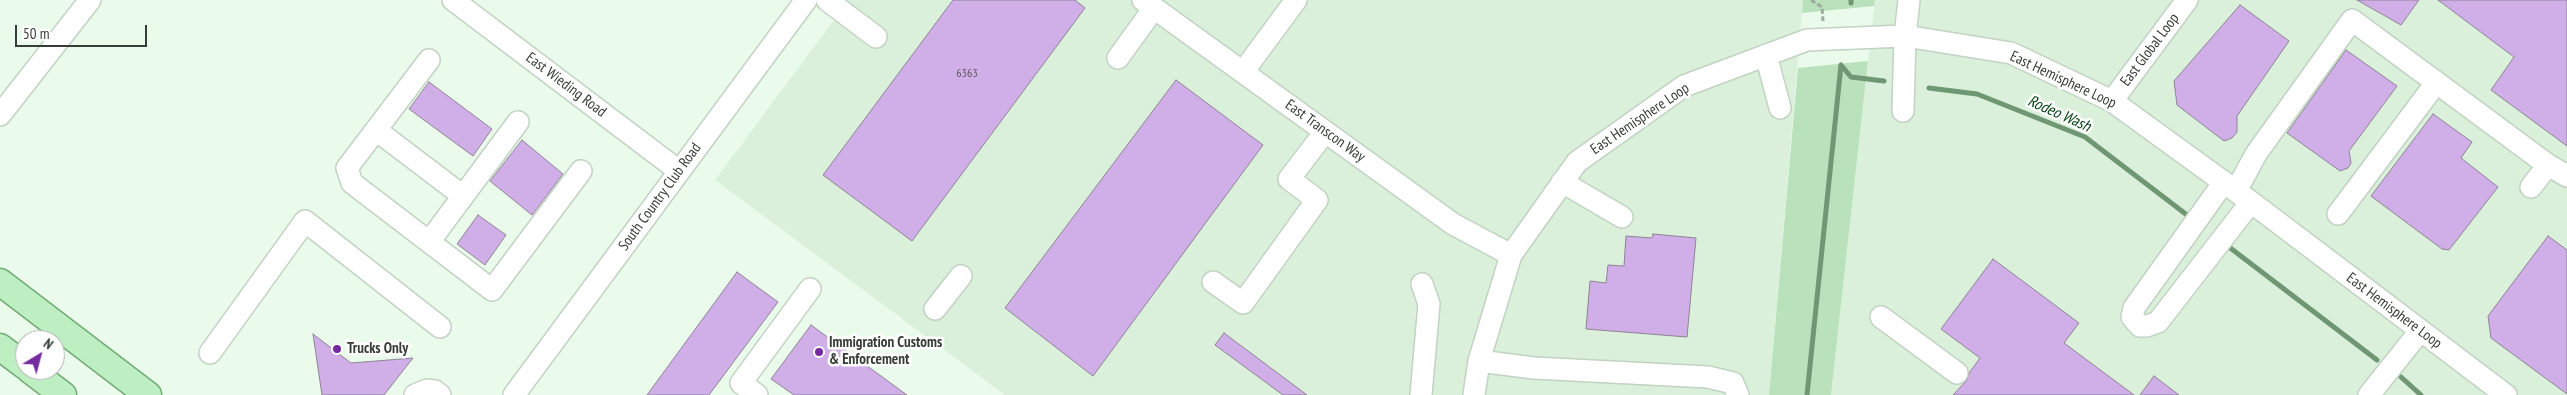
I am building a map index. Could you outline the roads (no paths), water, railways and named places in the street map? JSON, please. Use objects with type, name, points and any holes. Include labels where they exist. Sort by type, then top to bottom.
[{"type":"main road","points":[[0,282],[148,395]]},
{"type":"main road","points":[[0,347],[15,358]]},
{"type":"main road","points":[[43,380],[63,395]]},
{"type":"street","points":[[0,115],[90,0]]},
{"type":"street","name":"East Wieding Road","points":[[453,0],[679,171]]},
{"type":"street","name":"South Country Club Road","points":[[514,395],[806,0]]},
{"type":"street","points":[[827,0],[876,37]]},
{"type":"street","points":[[1244,72],[1296,0]]},
{"type":"street","points":[[1903,111],[1905,36],[1909,0]]},
{"type":"street","name":"East Global Loop","points":[[2112,101],[2187,0]]},
{"type":"street","points":[[1118,58],[1148,4]]},
{"type":"street","name":"East Transcon Way","points":[[1148,4],[1452,224],[1511,255]]},
{"type":"street","points":[[2237,192],[2177,250],[2134,308],[2132,316],[2140,326],[2147,326],[2158,322],[2201,266],[2256,154],[2352,20],[2548,166],[2567,176]]},
{"type":"street","name":"East Hemisphere Loop","points":[[1474,395],[1479,361],[1511,255],[1577,162],[1684,86],[1807,40],[1905,36],[2011,54],[2112,101],[2237,192],[2506,395]]},
{"type":"street","points":[[1766,55],[1780,108]]},
{"type":"street","points":[[429,60],[347,168],[352,183],[492,290],[581,171]]},
{"type":"street","points":[[2338,214],[2436,83]]},
{"type":"street","points":[[429,242],[518,122]]},
{"type":"street","points":[[376,130],[463,196]]},
{"type":"street","points":[[1213,282],[1243,303],[1317,200],[1289,179],[1325,132]]},
{"type":"street","points":[[2531,187],[2548,166]]},
{"type":"street","points":[[1562,182],[1622,217]]},
{"type":"street","points":[[210,353],[305,221],[440,327]]},
{"type":"street","points":[[2177,250],[2201,266]]},
{"type":"street","points":[[935,309],[961,276]]},
{"type":"street","points":[[1421,395],[1429,304],[1422,284]]},
{"type":"street","points":[[757,395],[741,383],[810,289]]},
{"type":"street","points":[[1881,317],[1957,373]]},
{"type":"street","points":[[2369,395],[2420,331]]},
{"type":"street","points":[[1479,361],[1534,368],[1708,377],[1733,383],[1738,395]]},
{"type":"street","points":[[415,395],[427,390],[435,391],[440,395]]},
{"type":"waterway","name":"Rodeo Wash","points":[[1841,65],[1851,77],[1884,81]]},
{"type":"waterway","points":[[1807,395],[1841,65]]},
{"type":"waterway","name":"Rodeo Wash","points":[[1929,88],[1977,94],[2085,137],[2187,215]]},
{"type":"waterway","name":"Rodeo Wash","points":[[2229,247],[2377,360]]},
{"type":"waterway","name":"Rodeo Wash","points":[[2401,377],[2421,395]]},
{"type":"place","name":"Trucks Only","points":[[337,349]]},
{"type":"place","name":"Immigration Customs & Enforcement","points":[[819,352]]}]
